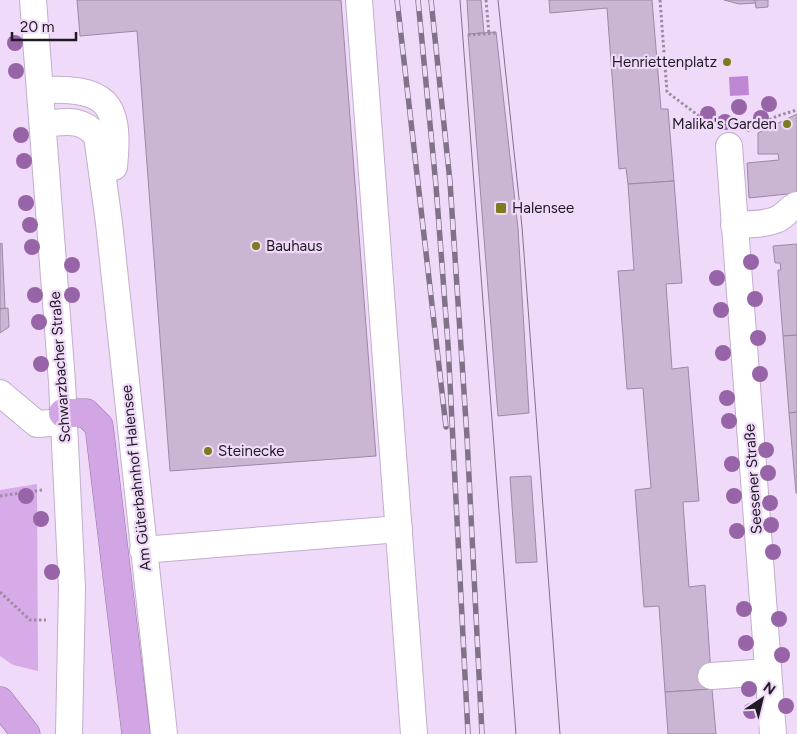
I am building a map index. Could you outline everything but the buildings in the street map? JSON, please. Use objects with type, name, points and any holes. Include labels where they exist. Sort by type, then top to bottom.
[{"type":"highway","points":[[64,418],[86,413],[99,426],[136,734]]},
{"type":"highway","points":[[0,701],[26,734]]},
{"type":"street","name":"Schwarzbacher Straße","points":[[34,0],[64,418],[72,588],[69,734]]},
{"type":"street","points":[[359,0],[414,734]]},
{"type":"street","name":"Am Güterbahnhof Halensee","points":[[40,90],[71,89],[88,92],[103,100],[113,114],[116,147],[109,223]]},
{"type":"street","name":"Am Güterbahnhof Halensee","points":[[43,124],[74,122],[88,125],[97,136],[109,223],[164,734]]},
{"type":"street","name":"Seesener Straße","points":[[728,142],[773,734]]},
{"type":"street","points":[[734,225],[756,224],[780,219],[790,208],[797,205]]},
{"type":"street","points":[[0,393],[37,424],[64,418]]},
{"type":"street","points":[[143,550],[398,530]]},
{"type":"street","points":[[711,676],[768,672]]},
{"type":"path","points":[[486,0],[489,34]]},
{"type":"path","points":[[660,0],[667,92],[728,142],[797,110]]},
{"type":"path","points":[[468,35],[496,33]]},
{"type":"path","points":[[0,496],[42,490]]},
{"type":"path","points":[[0,592],[30,620],[46,620]]},
{"type":"shaded area","points":[[748,76],[749,95],[730,96],[729,77]]},
{"type":"shaded area","points":[[37,484],[38,671],[13,665],[0,656],[0,490]]},
{"type":"tram line","points":[[460,0],[516,734]]},
{"type":"tram line","points":[[498,0],[522,227],[560,734]]},
{"type":"railway","points":[[397,0],[446,427]]},
{"type":"railway","points":[[418,0],[436,186],[448,344],[468,734]]},
{"type":"railway","points":[[431,0],[450,182],[467,437],[482,734]]},
{"type":"place","name":"Henriettenplatz","points":[[727,62]]},
{"type":"place","name":"Malika's Garden","points":[[787,124]]},
{"type":"place","name":"Halensee","points":[[501,208]]},
{"type":"place","name":"Bauhaus","points":[[256,246]]},
{"type":"place","name":"Steinecke","points":[[208,451]]}]
